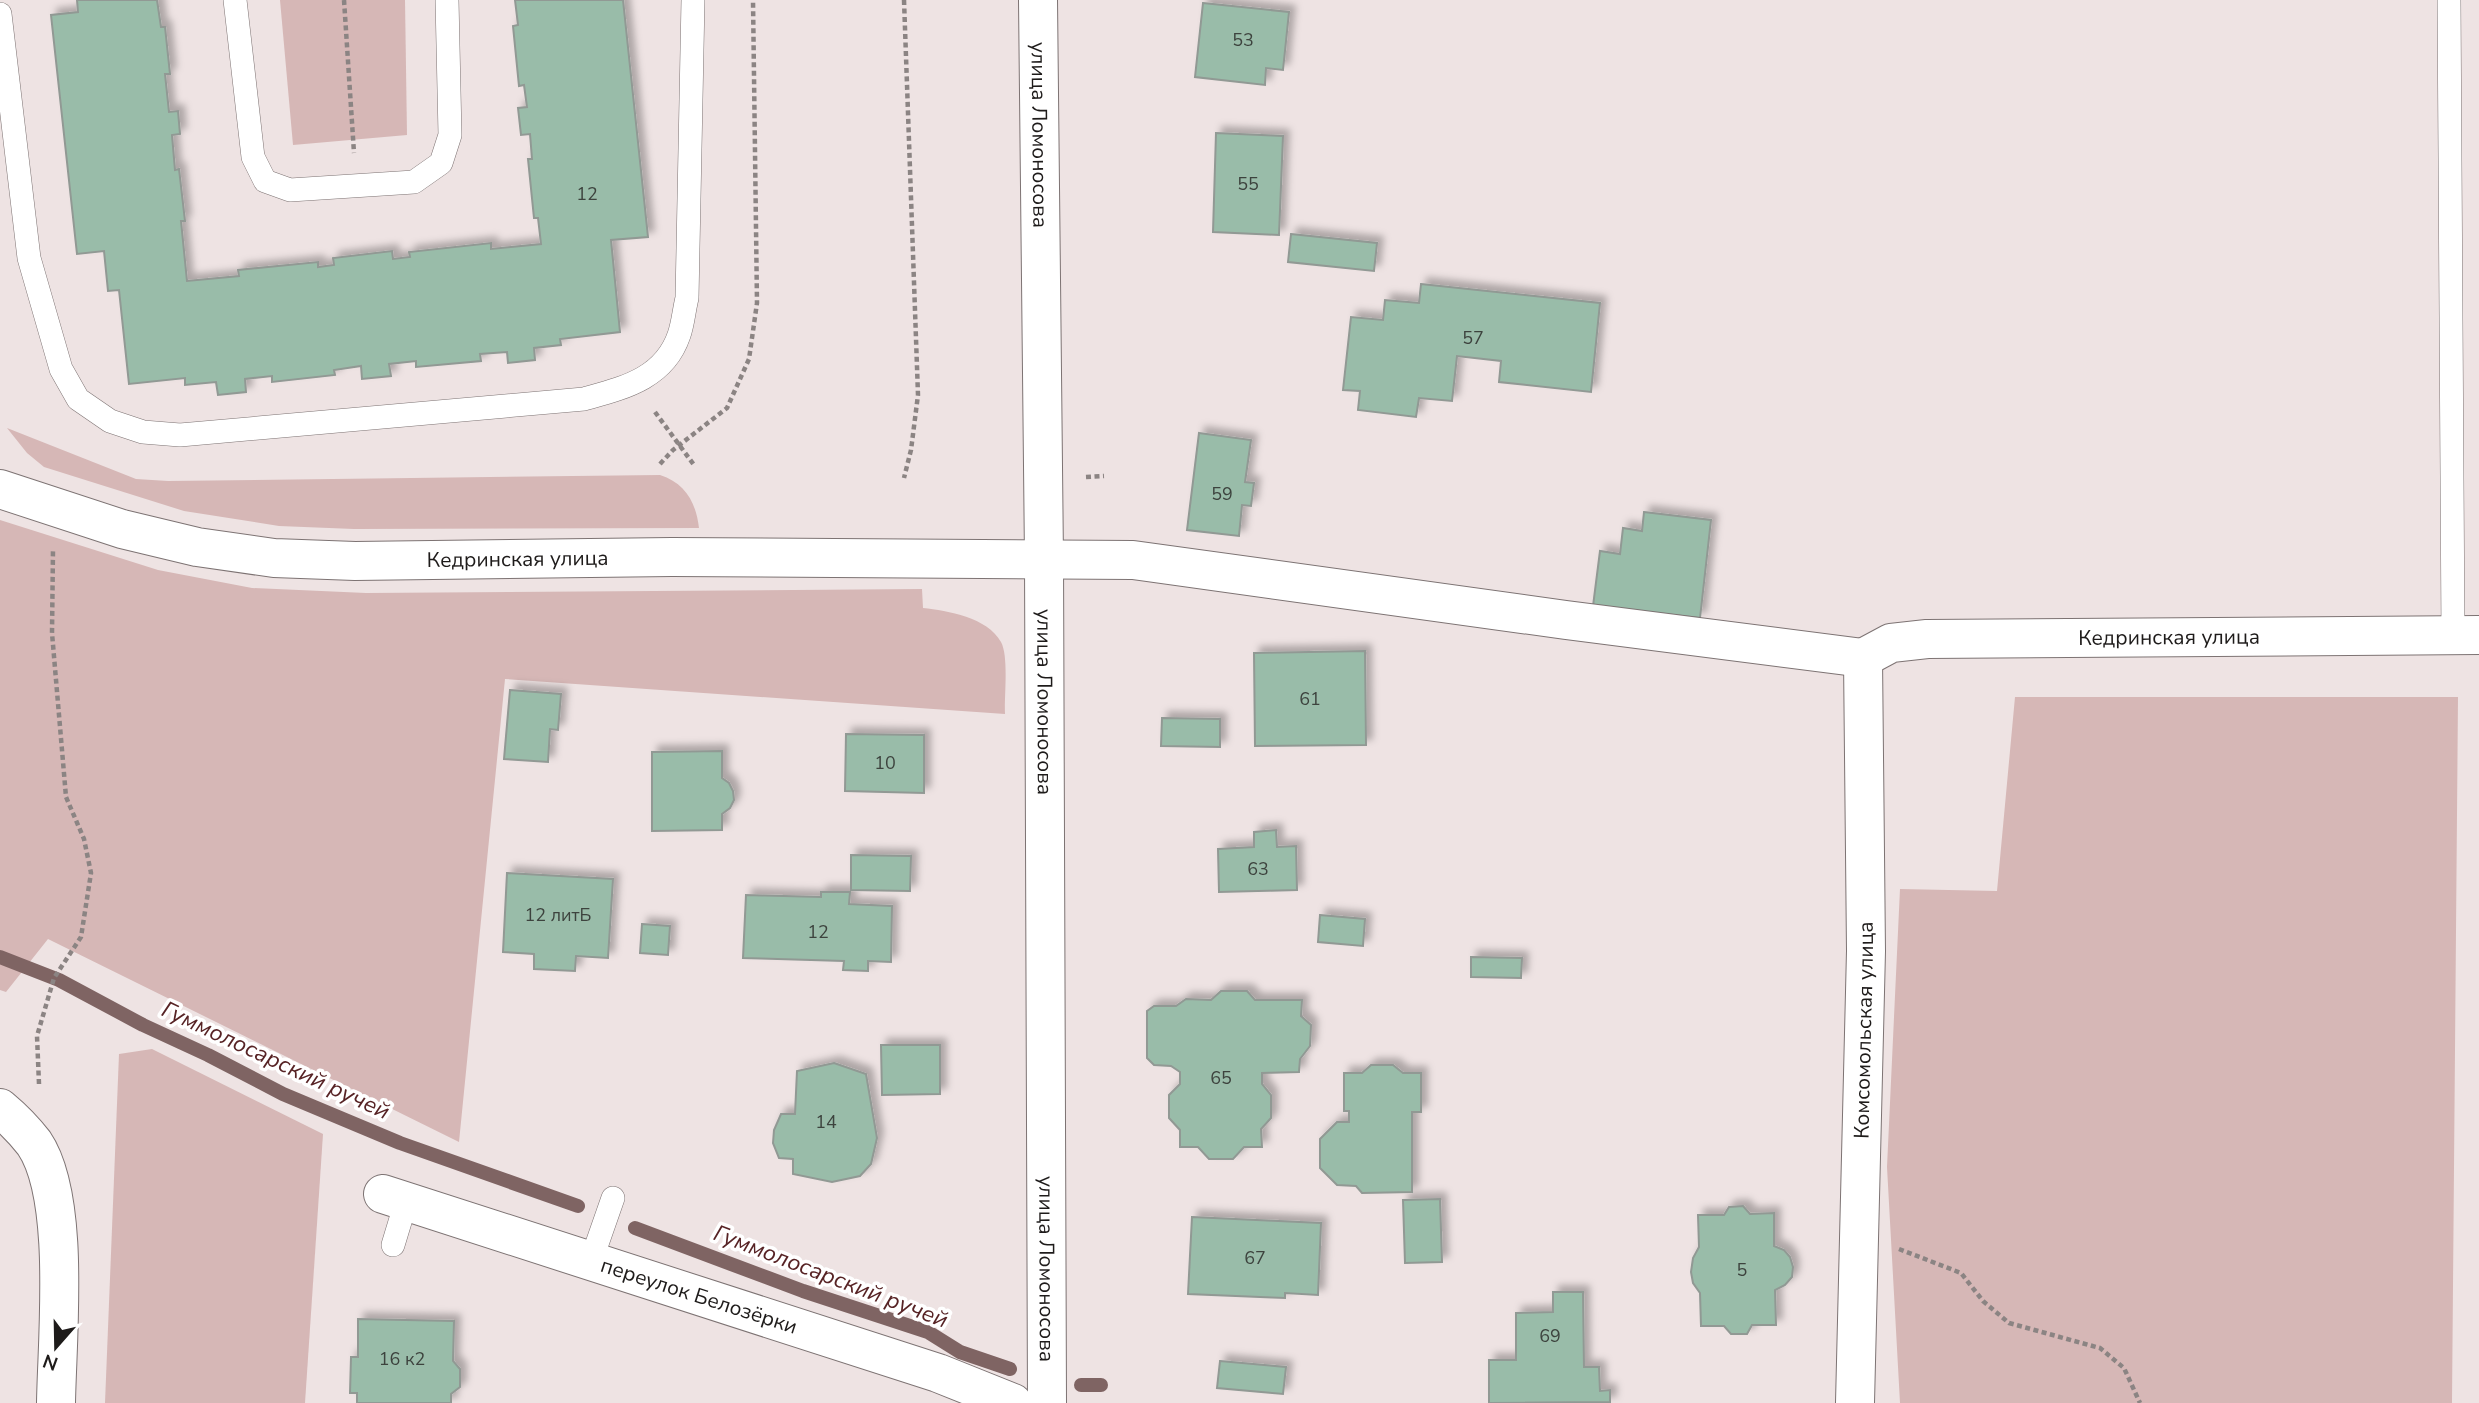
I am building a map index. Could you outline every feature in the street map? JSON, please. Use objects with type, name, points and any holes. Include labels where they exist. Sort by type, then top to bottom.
[{"type":"street","name":"улица Ломоносова","points":[[1038,0],[1044,559],[1047,1403]]},
{"type":"street","name":"Кедринская улица","points":[[0,489],[121,529],[197,547],[274,558],[355,561],[673,557],[1133,560],[1863,658],[1891,643],[1927,639],[2466,635]]},
{"type":"street","name":"Комсомольская улица","points":[[1855,1403],[1866,951],[1863,658]]},
{"type":"street","points":[[0,1108],[35,1144],[48,1177],[57,1221],[56,1403]]},
{"type":"street","name":"переулок Белозёрки","points":[[394,1198],[938,1373],[1013,1403]]},
{"type":"lane","points":[[235,0],[253,157],[265,181],[290,190],[415,181],[440,163],[450,135],[447,0]]},
{"type":"lane","points":[[0,14],[29,258],[61,369],[78,399],[110,421],[143,432],[180,435],[584,399],[626,388],[657,370],[679,337],[687,298],[693,0]]},
{"type":"lane","points":[[2449,0],[2466,635]]},
{"type":"lane","points":[[393,1245],[394,1198]]},
{"type":"lane","points":[[591,1261],[613,1198]]},
{"type":"path","points":[[344,0],[356,186]]},
{"type":"path","points":[[660,464],[679,445],[727,408],[749,359],[757,303],[753,0]]},
{"type":"path","points":[[904,0],[918,395],[911,450],[904,478]]},
{"type":"path","points":[[634,383],[694,465]]},
{"type":"path","points":[[35,1144],[40,1093],[37,1036],[54,978],[81,937],[91,873],[84,839],[66,797],[51,633],[53,543]]},
{"type":"path","points":[[1859,1236],[1920,1255],[1961,1273],[1983,1301],[2009,1323],[2100,1348],[2124,1368],[2140,1403]]},
{"type":"shaded area","points":[[280,0],[405,0],[407,135],[293,145]]},
{"type":"shaded area","points":[[7,428],[136,479],[168,481],[660,475],[683,488],[692,502],[699,528],[354,529],[279,526],[184,511],[44,467],[27,453]]},
{"type":"shaded area","points":[[0,520],[158,570],[252,588],[366,593],[922,589],[923,608],[955,613],[977,621],[995,633],[1001,642],[1006,667],[1005,714],[505,679],[459,1142],[48,939],[6,992],[0,990]]},
{"type":"shaded area","points":[[2015,697],[2458,697],[2452,1403],[1900,1403],[1887,1167],[1900,889],[1997,891]]},
{"type":"shaded area","points":[[152,1049],[323,1134],[305,1403],[105,1403],[119,1054]]},
{"type":"building","points":[[77,0],[157,0],[161,27],[165,27],[170,74],[165,74],[169,112],[178,111],[180,134],[172,135],[175,170],[179,169],[185,221],[181,221],[187,281],[239,276],[238,270],[318,262],[318,267],[334,265],[333,258],[392,251],[393,259],[410,257],[409,252],[491,243],[491,249],[541,244],[538,218],[534,218],[528,159],[532,159],[530,134],[521,135],[518,108],[527,107],[524,85],[519,86],[513,26],[518,25],[515,0],[623,0],[648,237],[611,240],[620,332],[560,339],[561,345],[534,348],[535,360],[508,363],[507,352],[480,354],[481,361],[416,367],[416,361],[389,364],[391,376],[362,379],[361,366],[334,370],[335,375],[272,382],[272,376],[245,379],[246,392],[218,395],[216,382],[185,385],[185,378],[129,384],[119,290],[108,291],[104,251],[77,254],[51,15],[78,12]]},
{"type":"building","points":[[1203,3],[1289,12],[1283,70],[1266,68],[1265,85],[1195,77]]},
{"type":"building","points":[[1216,133],[1283,136],[1279,235],[1213,232]]},
{"type":"building","points":[[1291,234],[1377,243],[1374,271],[1288,262]]},
{"type":"building","points":[[1421,284],[1600,303],[1591,392],[1499,382],[1501,361],[1457,356],[1452,401],[1419,398],[1416,417],[1358,410],[1360,391],[1343,390],[1351,317],[1383,320],[1385,300],[1419,303]]},
{"type":"building","points":[[1199,433],[1251,440],[1245,482],[1254,483],[1251,506],[1242,505],[1239,536],[1187,530]]},
{"type":"building","points":[[1644,512],[1711,520],[1700,618],[1593,606],[1600,551],[1620,554],[1623,528],[1642,531]]},
{"type":"building","points":[[1365,651],[1366,745],[1255,746],[1254,653]]},
{"type":"building","points":[[510,690],[561,694],[558,730],[550,729],[548,762],[504,759]]},
{"type":"building","points":[[1162,718],[1220,719],[1220,747],[1161,746]]},
{"type":"building","points":[[846,734],[924,735],[924,793],[845,791]]},
{"type":"building","points":[[722,751],[722,778],[729,783],[734,800],[730,808],[722,814],[722,830],[652,831],[652,752]]},
{"type":"building","points":[[1276,830],[1277,847],[1296,846],[1297,890],[1219,892],[1218,849],[1254,847],[1254,832]]},
{"type":"building","points":[[851,855],[911,856],[910,891],[851,890]]},
{"type":"building","points":[[507,873],[613,879],[608,958],[576,956],[575,971],[534,969],[534,954],[503,952]]},
{"type":"building","points":[[821,892],[850,892],[849,904],[892,906],[891,962],[868,961],[868,971],[843,970],[844,961],[743,958],[746,895],[821,897]]},
{"type":"building","points":[[1320,915],[1365,919],[1363,946],[1318,942]]},
{"type":"building","points":[[642,924],[670,926],[668,955],[640,953]]},
{"type":"building","points":[[1471,957],[1522,958],[1521,978],[1471,977]]},
{"type":"building","points":[[1221,991],[1247,991],[1255,1000],[1302,1000],[1301,1016],[1311,1025],[1310,1046],[1300,1059],[1299,1072],[1262,1073],[1262,1084],[1271,1095],[1271,1118],[1261,1129],[1262,1147],[1244,1147],[1233,1159],[1209,1159],[1198,1147],[1180,1147],[1180,1130],[1169,1118],[1169,1095],[1180,1084],[1180,1072],[1171,1066],[1154,1065],[1147,1058],[1147,1011],[1154,1006],[1176,1006],[1186,999],[1211,1000]]},
{"type":"building","points":[[881,1045],[940,1045],[940,1094],[882,1095]]},
{"type":"building","points":[[834,1063],[866,1074],[877,1138],[871,1164],[860,1176],[832,1182],[793,1174],[793,1159],[779,1158],[773,1143],[774,1130],[781,1114],[795,1114],[797,1071]]},
{"type":"building","points":[[1371,1065],[1393,1065],[1403,1073],[1421,1073],[1421,1112],[1412,1112],[1412,1192],[1362,1193],[1356,1186],[1337,1185],[1320,1168],[1320,1139],[1337,1122],[1349,1122],[1349,1111],[1344,1111],[1344,1073],[1362,1073]]},
{"type":"building","points":[[1440,1199],[1442,1262],[1405,1263],[1403,1200]]},
{"type":"building","points":[[1743,1206],[1750,1214],[1774,1213],[1774,1246],[1784,1250],[1793,1267],[1792,1277],[1785,1285],[1775,1290],[1776,1325],[1752,1325],[1747,1334],[1731,1334],[1724,1326],[1701,1326],[1700,1293],[1693,1283],[1691,1272],[1693,1258],[1699,1247],[1698,1215],[1724,1215],[1729,1207]]},
{"type":"building","points":[[1192,1217],[1321,1223],[1318,1295],[1285,1293],[1285,1298],[1188,1294]]},
{"type":"building","points":[[1553,1292],[1583,1292],[1584,1367],[1599,1367],[1600,1391],[1610,1390],[1610,1402],[1489,1403],[1489,1360],[1516,1360],[1516,1313],[1553,1312]]},
{"type":"building","points":[[358,1319],[454,1321],[453,1361],[460,1369],[460,1387],[451,1394],[451,1403],[357,1403],[357,1393],[350,1393],[351,1357],[358,1357]]},
{"type":"building","points":[[1220,1361],[1286,1367],[1283,1394],[1217,1388]]},
{"type":"waterway","name":"Гуммолосарский ручей","points":[[0,957],[59,980],[283,1094],[400,1143],[578,1206]]},
{"type":"waterway","name":"Гуммолосарский ручей","points":[[635,1228],[803,1291],[928,1332],[960,1352],[1010,1369]]},
{"type":"waterway","name":"Гуммолосарский ручей","points":[[1081,1385],[1101,1385]]}]
